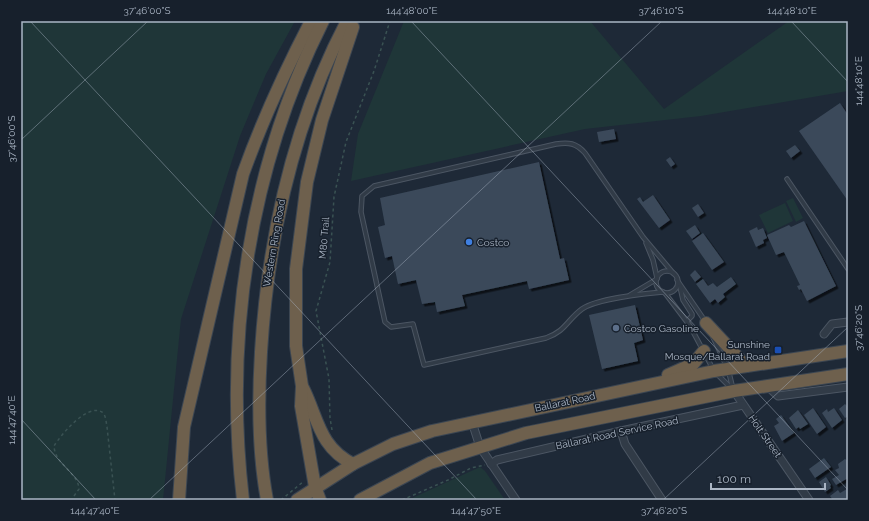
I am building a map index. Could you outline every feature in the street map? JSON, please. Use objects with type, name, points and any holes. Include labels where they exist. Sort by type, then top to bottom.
[{"type":"highway","points":[[178,500],[184,427],[243,174],[256,135],[282,76],[311,21]]},
{"type":"highway","points":[[242,500],[237,432],[236,382],[241,304],[251,234],[265,176],[279,129],[297,77],[323,21]]},
{"type":"highway","name":"Western Ring Road","points":[[266,495],[259,387],[268,266],[288,173],[303,122],[347,21]]},
{"type":"highway","points":[[320,500],[314,482],[301,406],[302,386],[296,346],[296,269],[307,182],[322,120],[344,50],[355,21]]},
{"type":"highway","points":[[706,323],[746,366]]},
{"type":"highway","points":[[641,386],[692,364],[704,351]]},
{"type":"highway","name":"Ballarat Road","points":[[297,500],[314,482],[393,444],[432,431],[714,371],[848,351]]},
{"type":"highway","points":[[360,500],[430,463],[526,433],[734,391],[848,374]]},
{"type":"highway","points":[[302,386],[311,405],[319,428],[326,441],[338,456],[353,464]]},
{"type":"highway","points":[[376,500],[385,486]]},
{"type":"street","points":[[824,334],[832,324],[848,322]]},
{"type":"street","points":[[767,386],[778,396],[848,387]]},
{"type":"street","name":"Holt Street","points":[[734,391],[809,500]]},
{"type":"street","name":"Ballarat Road Service Road","points":[[491,464],[498,460],[620,431],[744,405]]},
{"type":"street","points":[[472,422],[480,447],[516,500]]},
{"type":"street","points":[[620,431],[624,444],[662,500]]},
{"type":"lane","points":[[678,280],[674,290],[664,292],[626,297],[588,306],[581,310],[564,328],[556,334],[546,338],[424,365],[413,324],[391,327],[385,322],[361,212],[362,196],[374,186],[566,142],[573,144],[585,153],[642,237],[654,260],[657,286],[664,292],[687,321],[714,371],[734,391]]},
{"type":"lane","points":[[786,179],[848,269]]},
{"type":"lane","points":[[642,237],[678,280],[683,300],[692,314],[687,321]]},
{"type":"lane","points":[[626,297],[657,279],[664,272],[674,274]]},
{"type":"lane","points":[[680,286],[706,323],[728,369],[734,391]]},
{"type":"path","name":"M80 Trail","points":[[333,436],[330,418],[329,379],[316,311],[330,262],[334,197],[346,142],[374,71],[390,21]]},
{"type":"path","points":[[74,496],[79,490],[79,482],[56,457],[54,446],[60,437],[79,419],[90,411],[97,411],[105,416],[115,500]]},
{"type":"path","points":[[402,500],[448,480],[471,468],[491,464]]},
{"type":"path","points":[[281,500],[304,480],[314,482]]},
{"type":"green space","points":[[21,21],[295,21],[266,74],[240,136],[181,319],[163,500],[21,500]]},
{"type":"green space","points":[[404,21],[590,21],[664,109],[789,21],[848,21],[848,91],[701,116],[585,129],[351,181],[358,134]]},
{"type":"green space","points":[[793,198],[803,218],[796,222],[786,201]]},
{"type":"green space","points":[[785,203],[793,221],[768,233],[759,215]]},
{"type":"green space","points":[[480,467],[485,471],[505,500],[408,500]]},
{"type":"building","points":[[840,103],[848,115],[848,201],[799,131]]},
{"type":"building","points":[[614,129],[616,139],[599,142],[597,132]]},
{"type":"building","points":[[795,145],[800,151],[791,158],[786,151]]},
{"type":"building","points":[[670,157],[675,164],[671,167],[666,160]]},
{"type":"building","name":"Costco","points":[[539,162],[560,259],[564,258],[569,280],[529,289],[527,281],[462,295],[465,306],[437,312],[435,302],[422,304],[416,280],[398,284],[392,256],[385,258],[378,227],[385,225],[380,198]]},
{"type":"building","points":[[653,195],[670,220],[659,228],[637,199],[640,197],[643,202]]},
{"type":"building","points":[[698,204],[704,213],[698,217],[692,208]]},
{"type":"building","points":[[804,221],[836,286],[807,301],[801,289],[799,290],[797,286],[800,285],[784,252],[776,255],[767,235],[789,225],[791,227]]},
{"type":"building","points":[[695,225],[700,233],[692,239],[686,231]]},
{"type":"building","points":[[757,227],[758,230],[763,228],[767,238],[763,240],[764,243],[756,247],[749,231]]},
{"type":"building","points":[[703,233],[724,262],[712,270],[692,241]]},
{"type":"building","points":[[695,270],[701,277],[695,282],[690,275]]},
{"type":"building","points":[[731,277],[736,284],[723,294],[725,297],[718,303],[715,299],[710,303],[696,284],[703,279],[708,286],[713,283],[717,287]]},
{"type":"building","name":"Costco Gasoline","points":[[635,305],[643,340],[634,343],[638,361],[602,369],[589,315]]},
{"type":"building","points":[[845,404],[848,407],[848,416],[845,418],[839,409]]},
{"type":"building","points":[[813,408],[826,427],[817,434],[804,415]]},
{"type":"building","points":[[834,408],[842,420],[832,428],[822,413],[827,409],[828,412]]},
{"type":"building","points":[[798,410],[808,424],[800,429],[799,427],[796,429],[789,418]]},
{"type":"building","points":[[781,415],[794,433],[782,441],[774,426],[779,423],[776,419]]},
{"type":"building","points":[[824,458],[831,467],[815,478],[809,469]]},
{"type":"building","points":[[845,459],[848,461],[848,478],[836,485],[832,479],[839,475],[835,470],[839,468],[838,464]]},
{"type":"building","points":[[826,477],[831,485],[831,488],[825,492],[819,482]]},
{"type":"building","points":[[847,489],[848,498],[844,500],[833,500],[830,496],[838,490],[840,493]]},
{"type":"place","name":"Costco","points":[[469,242]]},
{"type":"place","name":"Costco Gasoline","points":[[616,328]]},
{"type":"place","name":"Sunshine Mosque/Ballarat Road","points":[[778,350]]}]
